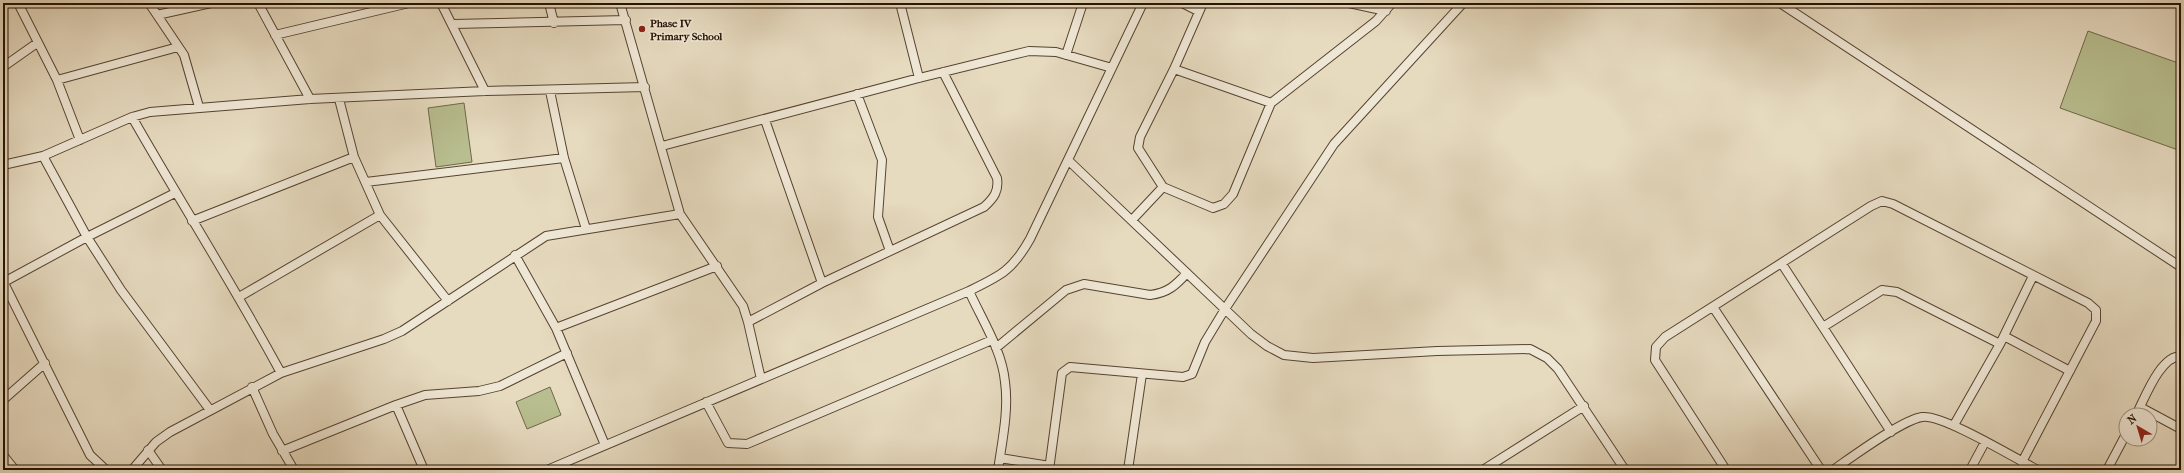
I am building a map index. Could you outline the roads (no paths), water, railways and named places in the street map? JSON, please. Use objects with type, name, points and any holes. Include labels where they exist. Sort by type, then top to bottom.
[{"type":"street","points":[[18,3],[57,80],[80,140]]},
{"type":"street","points":[[149,3],[187,63],[199,108]]},
{"type":"street","points":[[157,14],[211,3]]},
{"type":"street","points":[[258,3],[310,99]]},
{"type":"street","points":[[274,35],[409,3]]},
{"type":"street","points":[[441,3],[453,24],[485,91]]},
{"type":"street","points":[[549,3],[554,23]]},
{"type":"street","points":[[620,3],[662,146],[680,214],[740,301],[748,322],[760,379]]},
{"type":"street","points":[[900,3],[919,78]]},
{"type":"street","points":[[1066,55],[1083,3]]},
{"type":"street","points":[[547,470],[969,292],[1003,274],[1021,255],[1069,161],[1143,3]]},
{"type":"street","points":[[1182,3],[1198,11]]},
{"type":"street","points":[[1203,3],[1198,11],[1174,69],[1138,142],[1140,152],[1163,187],[1204,206],[1213,208],[1224,204],[1233,194],[1271,103],[1386,11],[1392,3]]},
{"type":"street","points":[[1348,3],[1386,11]]},
{"type":"street","points":[[1000,458],[1050,468],[1062,373],[1065,369],[1070,367],[1183,377],[1192,374],[1206,342],[1225,309],[1334,144],[1463,3]]},
{"type":"street","points":[[1780,3],[2181,267]]},
{"type":"street","points":[[453,24],[554,23],[626,20]]},
{"type":"street","points":[[3,67],[37,43]]},
{"type":"street","points":[[57,80],[178,47]]},
{"type":"street","points":[[662,146],[765,120],[857,94],[1029,51],[1056,52],[1112,68]]},
{"type":"street","points":[[1174,69],[1271,103]]},
{"type":"street","points":[[748,322],[822,283],[984,207],[992,200],[998,185],[997,178],[942,72]]},
{"type":"street","points":[[3,165],[43,156],[132,117],[150,112],[310,99],[339,99],[485,91],[550,91],[645,87]]},
{"type":"street","points":[[550,91],[564,158],[586,229]]},
{"type":"street","points":[[857,94],[882,160],[878,217],[890,251]]},
{"type":"street","points":[[339,99],[354,157],[380,215],[448,301]]},
{"type":"street","points":[[132,117],[175,193],[239,297],[281,373]]},
{"type":"street","points":[[765,120],[822,283]]},
{"type":"street","points":[[43,156],[87,237],[124,295],[210,410]]},
{"type":"street","points":[[192,221],[354,157]]},
{"type":"street","points":[[366,182],[564,158]]},
{"type":"street","points":[[1069,161],[1225,309],[1267,346],[1284,354],[1313,358],[1437,351],[1530,349],[1552,362],[1584,406],[1625,470]]},
{"type":"street","points":[[1132,220],[1163,187]]},
{"type":"street","points":[[106,470],[90,455],[4,281],[175,193]]},
{"type":"street","points":[[1726,470],[1655,360],[1656,347],[1665,337],[1871,206],[1882,201],[1893,204],[2088,303],[2096,310],[2096,321],[2022,462]]},
{"type":"street","points":[[132,470],[148,450],[170,432],[252,387],[281,373],[384,339],[402,331],[515,255],[546,236],[680,214]]},
{"type":"street","points":[[239,297],[380,215]]},
{"type":"street","points":[[515,255],[556,328],[605,445]]},
{"type":"street","points":[[1782,264],[1891,432]]},
{"type":"street","points":[[556,328],[717,266]]},
{"type":"street","points":[[996,348],[1066,290],[1076,285],[1084,284],[1150,295],[1159,294],[1175,286],[1187,273]]},
{"type":"street","points":[[1954,425],[2000,344],[2033,276]]},
{"type":"street","points":[[1823,327],[1877,293],[1887,290],[1897,292],[2000,344]]},
{"type":"street","points":[[969,292],[996,348],[1005,380],[1007,397],[998,470]]},
{"type":"street","points":[[1713,307],[1820,470]]},
{"type":"street","points":[[2004,336],[2070,371]]},
{"type":"street","points":[[706,402],[728,443],[737,445],[746,444],[992,340]]},
{"type":"street","points":[[282,451],[396,405],[432,394],[479,391],[500,386],[567,353]]},
{"type":"street","points":[[2140,407],[2164,363],[2174,356],[2181,356]]},
{"type":"street","points":[[3,400],[45,363]]},
{"type":"street","points":[[1128,470],[1142,374]]},
{"type":"street","points":[[252,387],[282,451],[294,470]]},
{"type":"street","points":[[396,405],[424,470]]},
{"type":"street","points":[[1483,470],[1584,406]]},
{"type":"street","points":[[1833,470],[1891,432],[1922,417],[1930,416],[1954,425],[2038,470]]},
{"type":"street","points":[[2158,417],[2181,429]]},
{"type":"street","points":[[1970,470],[1985,442]]},
{"type":"street","points":[[2106,470],[2119,447]]},
{"type":"street","points":[[148,450],[162,470]]},
{"type":"street","points":[[3,455],[15,470]]},
{"type":"place","name":"Phase IV Primary School","points":[[642,29]]}]
